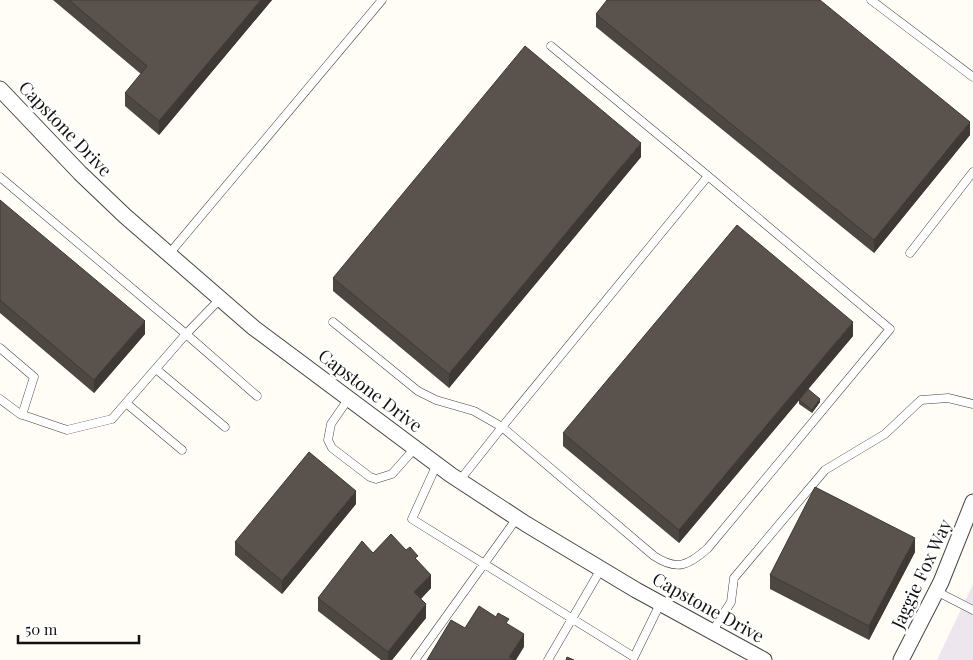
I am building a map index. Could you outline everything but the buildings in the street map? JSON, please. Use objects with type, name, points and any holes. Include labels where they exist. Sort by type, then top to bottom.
[{"type":"street","name":"Capstone Drive","points":[[0,89],[80,172],[169,254],[254,328],[437,464],[517,518],[660,604],[764,660]]},
{"type":"street","name":"Jaggie Fox Way","points":[[902,660],[936,590],[973,502]]},
{"type":"lane","points":[[169,254],[223,192],[382,0]]},
{"type":"lane","points":[[871,0],[973,77]]},
{"type":"lane","points":[[333,322],[418,391],[436,400],[474,411],[502,427],[654,556],[666,564],[686,564],[708,548],[890,329],[551,46]]},
{"type":"lane","points":[[910,253],[973,172]]},
{"type":"lane","points":[[460,480],[708,176]]},
{"type":"lane","points":[[0,177],[257,396]]},
{"type":"lane","points":[[0,399],[22,415],[67,430],[112,419],[186,334],[220,299]]},
{"type":"lane","points":[[0,348],[34,377],[22,415]]},
{"type":"lane","points":[[156,369],[225,427]]},
{"type":"lane","points":[[349,398],[331,424],[328,440],[332,448],[370,477],[376,479],[392,474],[415,448]]},
{"type":"lane","points":[[712,632],[731,602],[734,578],[825,470],[885,434],[921,400],[948,398],[973,404]]},
{"type":"lane","points":[[126,403],[182,450]]},
{"type":"lane","points":[[437,464],[412,519],[485,565],[634,657],[660,604]]},
{"type":"lane","points":[[414,660],[485,565],[517,518]]},
{"type":"lane","points":[[548,660],[601,569]]},
{"type":"lane","points":[[936,590],[973,610]]},
{"type":"shaded area","points":[[973,584],[973,660],[937,660]]}]
